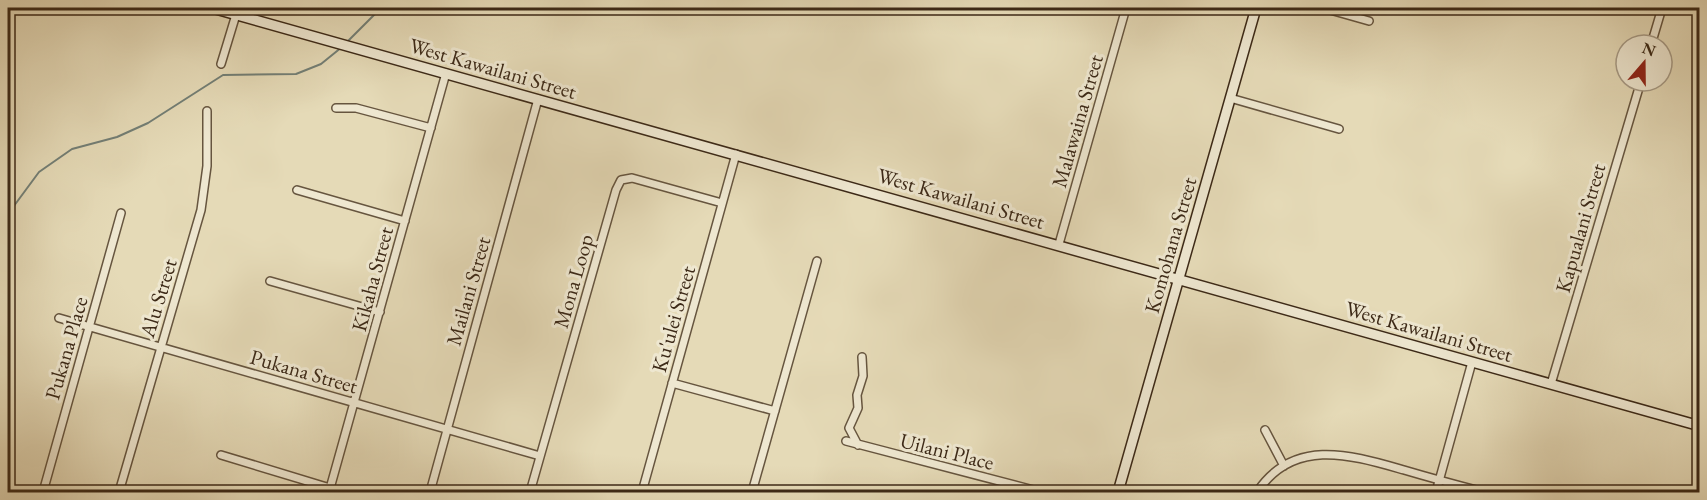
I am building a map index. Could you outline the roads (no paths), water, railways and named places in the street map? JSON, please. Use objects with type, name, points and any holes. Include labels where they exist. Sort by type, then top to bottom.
[{"type":"street","name":"West Kawailani Street","points":[[212,8],[237,11],[351,47],[1059,244],[1179,280],[1700,426]]},
{"type":"street","name":"Malawaina Street","points":[[1059,244],[1126,8]]},
{"type":"street","name":"Komohana Street","points":[[1118,492],[1256,8]]},
{"type":"street","points":[[1323,8],[1369,21]]},
{"type":"street","points":[[1655,33],[1662,8]]},
{"type":"street","points":[[221,64],[237,11]]},
{"type":"street","name":"Kikaha Street","points":[[330,490],[446,73]]},
{"type":"street","name":"Kapualani Street","points":[[1551,384],[1637,93]]},
{"type":"street","points":[[1230,98],[1339,129]]},
{"type":"street","name":"Mailani Street","points":[[430,492],[538,99]]},
{"type":"street","points":[[336,108],[356,108],[431,128]]},
{"type":"street","name":"Alu Street","points":[[119,492],[204,195],[207,111]]},
{"type":"street","name":"Ku'ulei Street","points":[[642,492],[735,154]]},
{"type":"street","name":"Mona Loop","points":[[530,492],[616,190],[621,180],[632,178],[722,203]]},
{"type":"street","points":[[297,190],[405,221]]},
{"type":"street","name":"Pukana Place","points":[[43,492],[121,213]]},
{"type":"street","points":[[752,492],[817,261]]},
{"type":"street","points":[[270,281],[380,312]]},
{"type":"street","name":"Pukana Street","points":[[59,318],[540,456]]},
{"type":"street","points":[[858,445],[849,428],[858,408],[857,395],[863,376],[862,357]]},
{"type":"street","points":[[1436,492],[1472,362]]},
{"type":"street","points":[[672,383],[775,411]]},
{"type":"street","points":[[1265,430],[1284,466]]},
{"type":"street","name":"Uilani Place","points":[[846,441],[1041,492]]},
{"type":"street","points":[[1257,492],[1263,483],[1284,466],[1324,454],[1351,455],[1484,492]]},
{"type":"street","points":[[221,455],[330,490]]},
{"type":"waterway","points":[[346,43],[381,8]]},
{"type":"waterway","points":[[8,214],[39,172],[72,149],[117,137],[148,123],[223,75],[296,74],[321,64],[342,47]]}]
